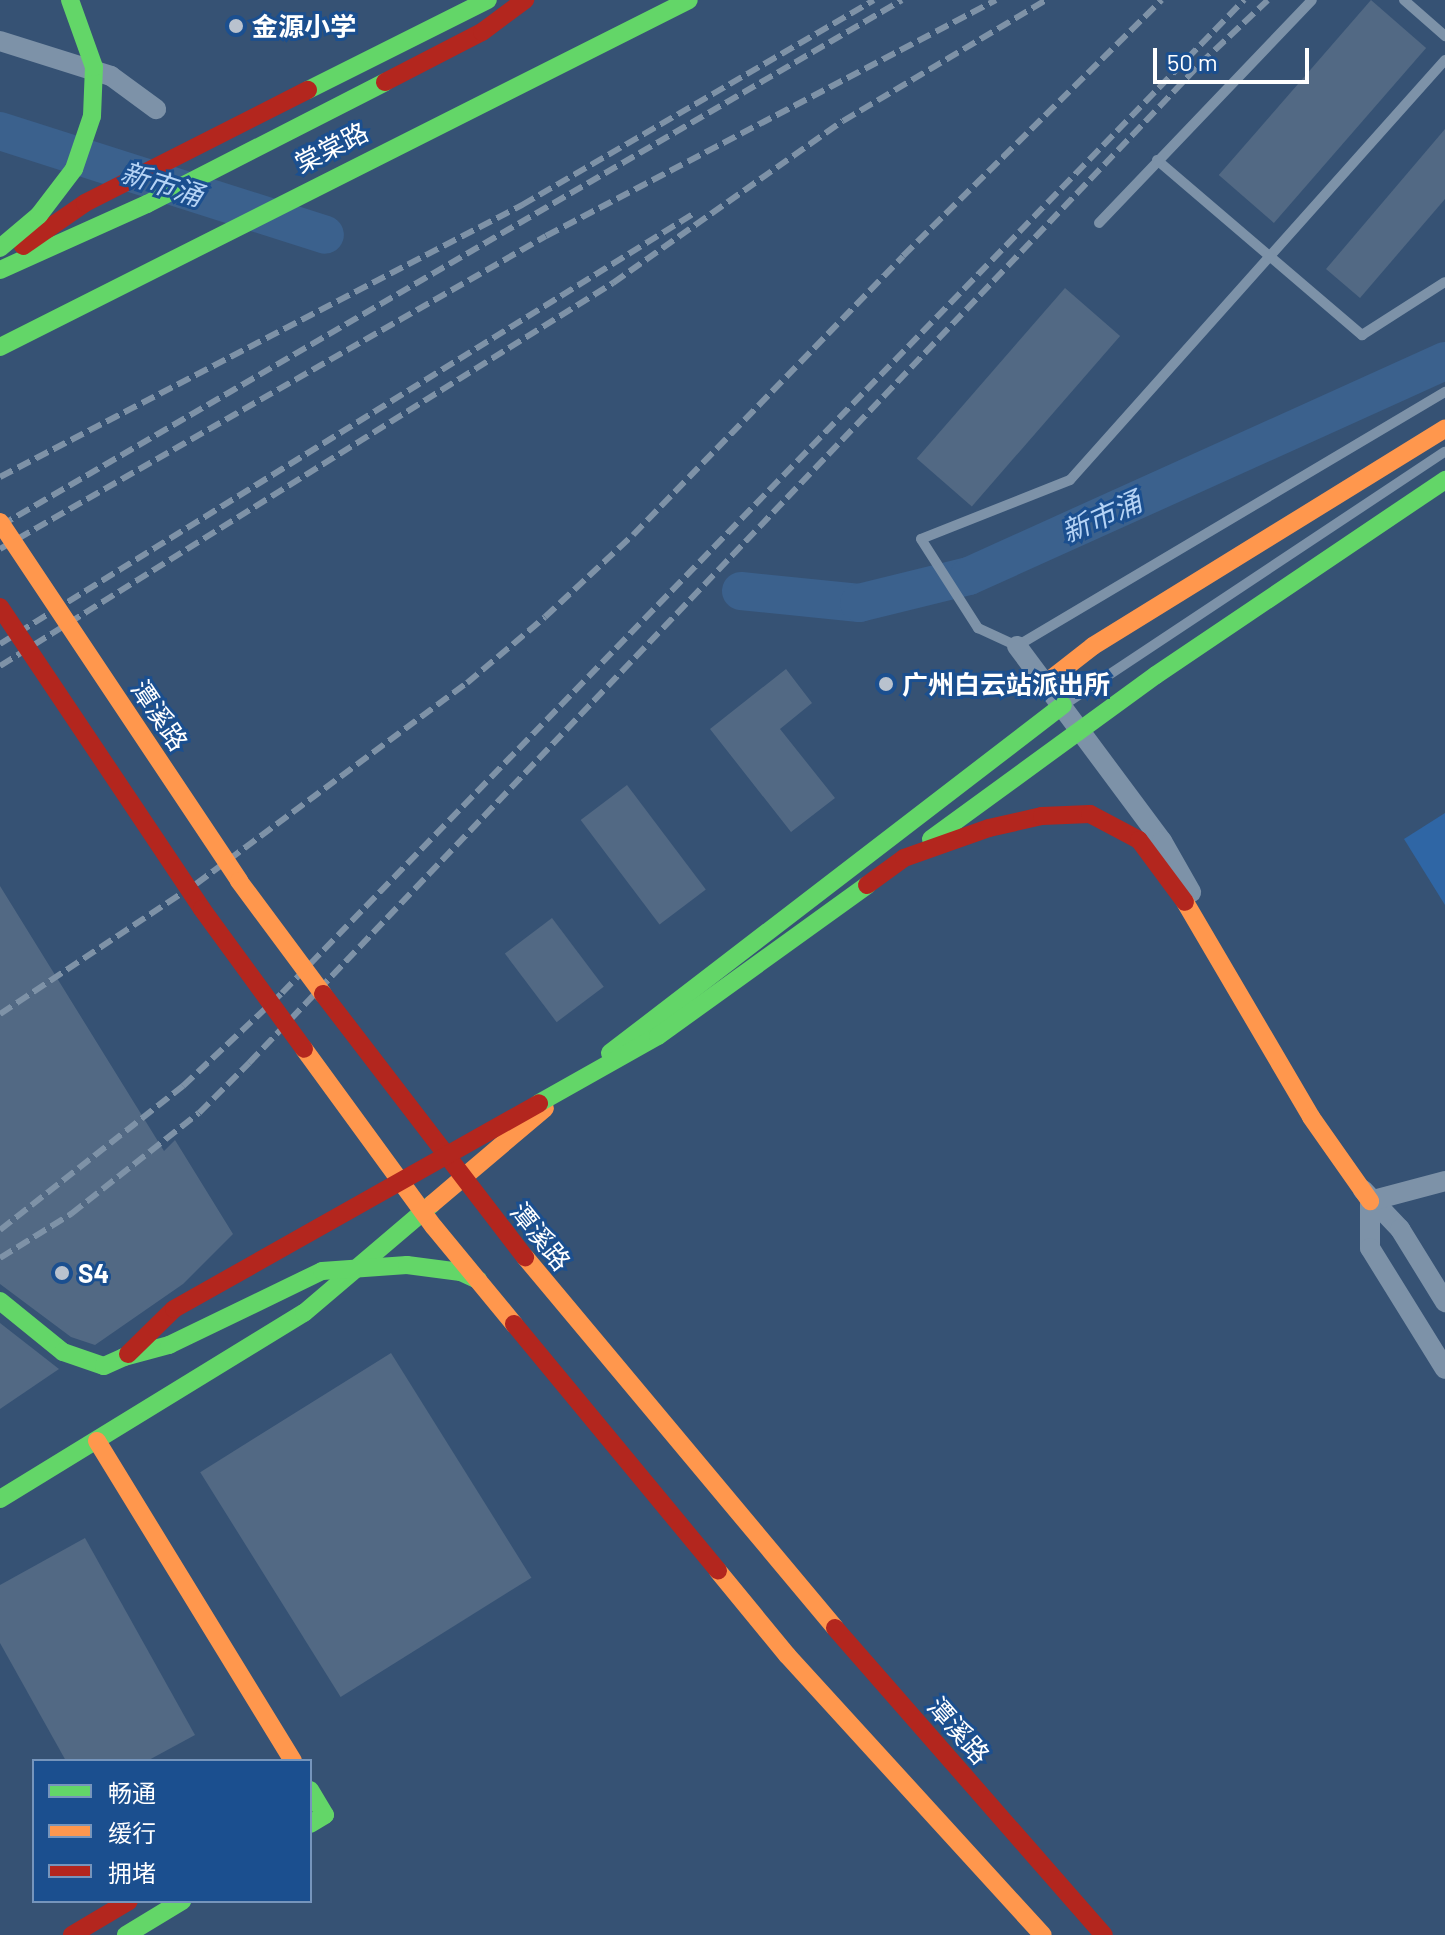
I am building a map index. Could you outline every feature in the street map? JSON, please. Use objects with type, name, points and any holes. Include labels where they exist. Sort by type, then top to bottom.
[{"type":"street","points":[[0,250],[39,215],[74,169],[92,116],[94,67],[86,33],[70,0]]},
{"type":"street","points":[[0,263],[85,203],[488,0]]},
{"type":"street","points":[[0,270],[147,204],[465,41],[525,0]]},
{"type":"street","name":"棠棠路","points":[[0,347],[353,165],[689,0]]},
{"type":"street","points":[[0,41],[111,76],[156,109]]},
{"type":"street","points":[[0,250],[37,237]]},
{"type":"street","points":[[1047,682],[1093,646],[1445,429]]},
{"type":"street","points":[[124,1357],[174,1309],[658,1036],[1156,675],[1445,480]]},
{"type":"street","name":"潭溪路","points":[[0,522],[239,881],[457,1174],[805,1594],[1104,1935]]},
{"type":"street","points":[[0,607],[202,909],[434,1227],[787,1655],[1043,1935]]},
{"type":"street","points":[[1017,646],[1047,682],[1162,841],[1370,1201],[1370,1248],[1445,1369]]},
{"type":"street","points":[[0,1499],[304,1313],[602,1059],[1063,705]]},
{"type":"street","points":[[904,858],[989,828],[1042,816],[1090,814],[1139,840],[1185,902],[1311,1117],[1370,1201],[1400,1229],[1445,1302]]},
{"type":"street","points":[[1370,1201],[1445,1181]]},
{"type":"street","points":[[0,1301],[63,1352],[104,1366],[124,1357],[169,1345],[322,1271],[365,1264],[407,1265],[461,1272],[489,1285],[756,1596],[1062,1935]]},
{"type":"street","points":[[97,1441],[292,1759]]},
{"type":"street","points":[[312,1798],[318,1819]]},
{"type":"street","points":[[72,1935],[126,1903]]},
{"type":"street","points":[[126,1935],[179,1903]]},
{"type":"lane","points":[[1099,223],[1312,0]]},
{"type":"lane","points":[[1404,0],[1445,36]]},
{"type":"lane","points":[[1445,60],[1070,480],[921,539],[978,628],[1017,646],[1445,392]]},
{"type":"lane","points":[[1157,160],[1362,335],[1445,282]]},
{"type":"lane","points":[[1063,705],[1445,452]]},
{"type":"shaded area","points":[[1445,813],[1445,905],[1404,839]]},
{"type":"building","points":[[1371,0],[1426,48],[1274,223],[1219,175]]},
{"type":"building","points":[[1445,129],[1445,199],[1360,298],[1326,269]]},
{"type":"building","points":[[1065,288],[1120,336],[972,506],[917,459]]},
{"type":"building","points":[[786,669],[812,703],[780,729],[835,798],[791,832],[710,729]]},
{"type":"building","points":[[627,785],[706,890],[660,925],[581,820]]},
{"type":"building","points":[[0,886],[164,1151],[175,1140],[233,1234],[183,1284],[95,1345],[71,1337],[0,1284]]},
{"type":"building","points":[[552,918],[604,987],[557,1022],[505,954]]},
{"type":"building","points":[[0,1323],[59,1369],[0,1409]]},
{"type":"building","points":[[391,1353],[531,1578],[341,1697],[200,1472]]},
{"type":"building","points":[[85,1538],[195,1735],[151,1759],[65,1759],[0,1643],[0,1585]]},
{"type":"waterway","name":"新市涌","points":[[0,131],[325,235]]},
{"type":"waterway","name":"新市涌","points":[[741,591],[859,603],[969,576],[1445,361]]},
{"type":"railway","points":[[0,477],[522,205],[874,0]]},
{"type":"railway","points":[[0,526],[902,0]]},
{"type":"railway","points":[[0,549],[546,236],[996,0]]},
{"type":"railway","points":[[0,666],[613,283],[843,121],[1046,0]]},
{"type":"railway","points":[[0,1014],[196,884],[467,683],[545,617],[633,535],[903,256],[1162,0]]},
{"type":"railway","points":[[0,1230],[183,1086],[282,993],[1244,0]]},
{"type":"railway","points":[[0,1258],[71,1214],[199,1113],[1200,64],[1268,0]]},
{"type":"railway","points":[[0,644],[693,214]]},
{"type":"traffic: fast","points":[[0,248],[39,215],[74,169],[92,116],[94,67],[70,0]]},
{"type":"traffic: fast","points":[[308,90],[488,0]]},
{"type":"traffic: fast","points":[[0,347],[689,0]]},
{"type":"traffic: fast","points":[[0,270],[147,204],[385,82]]},
{"type":"traffic: fast","points":[[931,839],[1156,675],[1445,480]]},
{"type":"traffic: fast","points":[[610,1053],[1063,705]]},
{"type":"traffic: fast","points":[[539,1103],[658,1036],[867,885]]},
{"type":"traffic: fast","points":[[0,1499],[304,1313],[432,1204]]},
{"type":"traffic: fast","points":[[124,1357],[169,1345],[322,1271],[407,1265],[461,1272],[478,1280]]},
{"type":"traffic: fast","points":[[0,1301],[63,1352],[104,1366],[124,1357]]},
{"type":"traffic: fast","points":[[312,1793],[325,1815],[312,1823]]},
{"type":"traffic: fast","points":[[126,1935],[179,1903]]},
{"type":"traffic: slow","points":[[1047,682],[1093,646],[1445,429]]},
{"type":"traffic: slow","points":[[0,522],[239,881],[323,994]]},
{"type":"traffic: slow","points":[[1185,902],[1311,1117],[1370,1201]]},
{"type":"traffic: slow","points":[[304,1049],[434,1227],[514,1324]]},
{"type":"traffic: slow","points":[[432,1204],[545,1108]]},
{"type":"traffic: slow","points":[[525,1257],[835,1628]]},
{"type":"traffic: slow","points":[[97,1441],[292,1759]]},
{"type":"traffic: slow","points":[[718,1571],[787,1655],[1043,1935]]},
{"type":"traffic: jam","points":[[385,82],[482,32],[525,0]]},
{"type":"traffic: jam","points":[[23,246],[85,203],[308,90]]},
{"type":"traffic: jam","points":[[0,607],[202,909],[304,1049]]},
{"type":"traffic: jam","points":[[867,885],[904,858],[989,828],[1042,816],[1090,814],[1139,840],[1185,902]]},
{"type":"traffic: jam","points":[[323,994],[525,1257]]},
{"type":"traffic: jam","points":[[128,1354],[174,1309],[539,1103]]},
{"type":"traffic: jam","points":[[514,1324],[718,1571]]},
{"type":"traffic: jam","points":[[835,1628],[1104,1935]]},
{"type":"traffic: jam","points":[[72,1935],[126,1903]]},
{"type":"place","name":"金源小学","points":[[236,26]]},
{"type":"place","name":"广州白云站派出所","points":[[886,684]]},
{"type":"place","name":"S4","points":[[62,1273]]}]
